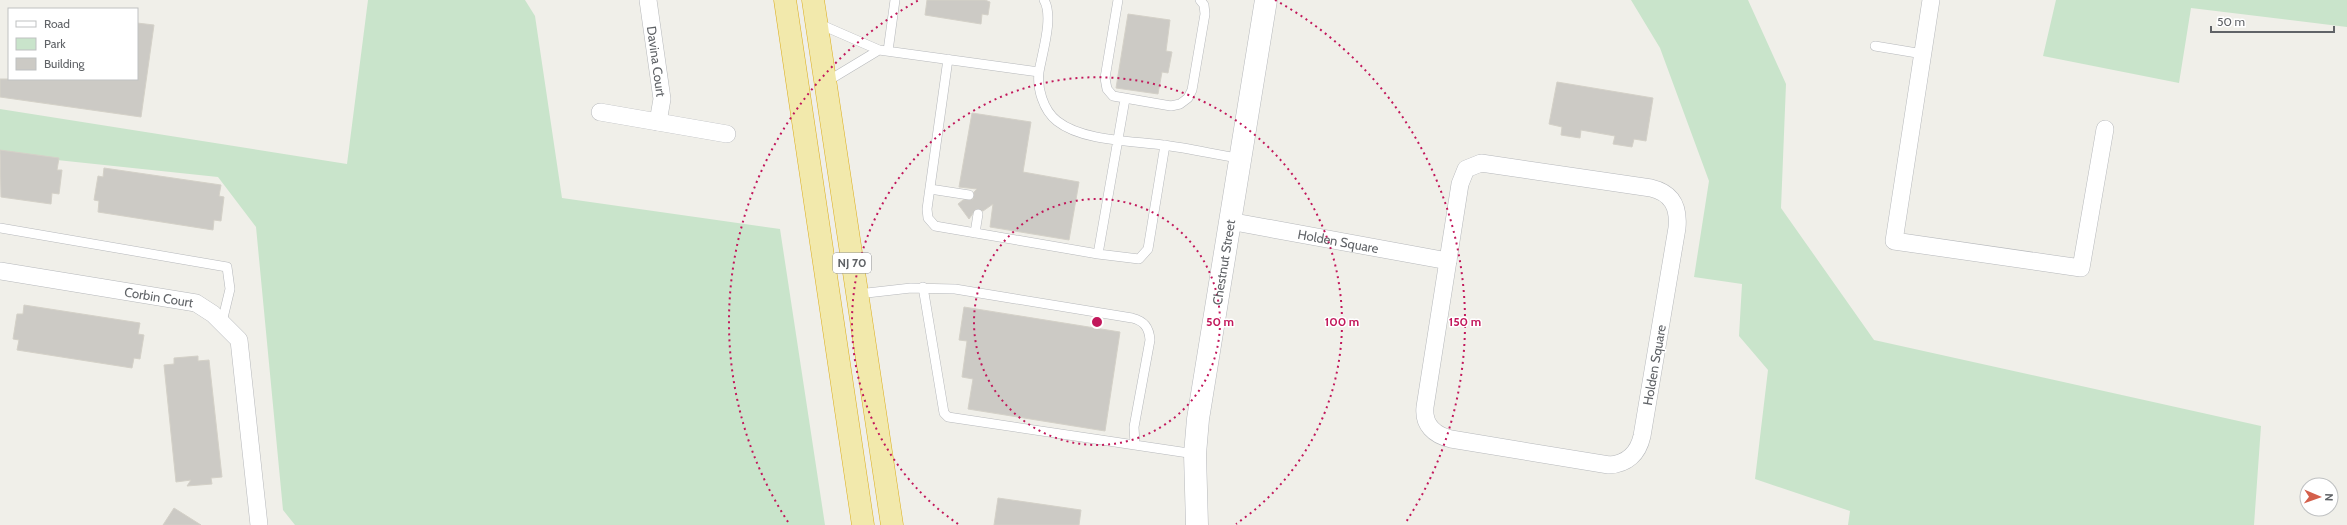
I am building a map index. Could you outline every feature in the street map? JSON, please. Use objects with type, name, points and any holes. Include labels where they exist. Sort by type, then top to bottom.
[{"type":"highway","name":"NJ 70","points":[[785,0],[864,525]]},
{"type":"highway","name":"NJ 70","points":[[813,0],[892,525]]},
{"type":"highway","points":[[857,525],[860,500]]},
{"type":"street","name":"Davina Court","points":[[648,0],[662,99],[658,122]]},
{"type":"street","name":"Chestnut Street","points":[[1197,525],[1195,454],[1204,377],[1238,158],[1266,0]]},
{"type":"street","points":[[1931,0],[1894,241],[2081,268],[2105,129]]},
{"type":"street","points":[[600,112],[727,134]]},
{"type":"street","name":"Holden Square","points":[[1493,163],[1651,188],[1669,196],[1676,207],[1677,228],[1642,436],[1638,448],[1630,458],[1622,463],[1609,465],[1451,439],[1433,432],[1426,423],[1424,412],[1448,261],[1460,184],[1466,169],[1475,164],[1493,163]]},
{"type":"street","name":"Holden Square","points":[[1229,221],[1448,261]]},
{"type":"street","name":"Corbin Court","points":[[0,271],[196,303],[222,322],[239,340],[259,525]]},
{"type":"lane","points":[[825,83],[883,50],[895,0]]},
{"type":"lane","points":[[1044,0],[1048,18],[1038,84],[1043,99],[1056,121],[1081,133],[1118,140],[1165,145],[1238,158]]},
{"type":"lane","points":[[1118,0],[1105,82],[1110,94],[1171,106],[1180,104],[1188,98],[1192,90],[1205,14],[1200,0]]},
{"type":"lane","points":[[816,22],[883,50],[1039,72]]},
{"type":"lane","points":[[1874,46],[1923,54]]},
{"type":"lane","points":[[948,59],[927,214],[932,224],[975,233],[1136,260],[1147,252],[1165,145]]},
{"type":"lane","points":[[1098,254],[1125,98]]},
{"type":"lane","points":[[930,189],[969,195]]},
{"type":"lane","points":[[975,233],[978,214]]},
{"type":"lane","points":[[0,228],[227,267],[230,289],[222,322]]},
{"type":"lane","points":[[923,287],[944,413],[948,416],[1195,454]]},
{"type":"lane","points":[[857,294],[923,287],[955,289],[1132,318],[1142,322],[1148,329],[1150,340],[1134,427],[1135,444]]},
{"type":"green space","points":[[368,0],[525,0],[535,16],[562,198],[780,229],[825,525],[295,525],[283,510],[256,227],[218,177],[0,154],[0,109],[347,164]]},
{"type":"green space","points":[[1631,0],[1748,0],[1786,84],[1781,208],[1874,340],[2261,426],[2254,525],[1848,525],[1850,511],[1755,479],[1768,370],[1739,336],[1742,284],[1694,277],[1709,181],[1660,48]]},
{"type":"green space","points":[[2056,0],[2347,0],[2347,27],[2191,8],[2179,83],[2043,56]]},
{"type":"building","points":[[927,0],[985,0],[990,2],[988,15],[982,14],[981,24],[925,15]]},
{"type":"building","points":[[1128,14],[1170,20],[1166,51],[1172,52],[1168,73],[1162,72],[1158,94],[1116,88]]},
{"type":"building","points":[[138,23],[154,25],[141,117],[0,97],[0,79],[138,80]]},
{"type":"building","points":[[1557,82],[1653,98],[1646,141],[1634,139],[1632,147],[1613,144],[1615,136],[1581,130],[1580,138],[1561,135],[1562,127],[1549,124]]},
{"type":"building","points":[[972,113],[1031,122],[1023,172],[1079,182],[1069,240],[990,227],[993,204],[983,211],[976,209],[969,219],[958,204],[963,200],[973,199],[974,192],[977,189],[959,187]]},
{"type":"building","points":[[0,150],[59,158],[57,170],[62,170],[59,194],[52,193],[51,204],[1,197]]},
{"type":"building","points":[[104,168],[221,185],[219,196],[224,197],[221,221],[214,220],[213,230],[98,212],[99,201],[94,200],[98,176],[103,177]]},
{"type":"building","points":[[24,305],[140,323],[138,334],[144,335],[140,359],[134,358],[132,368],[17,350],[19,340],[13,339],[17,314],[23,314]]},
{"type":"building","points":[[964,307],[1120,332],[1105,431],[968,409],[973,379],[962,377],[967,341],[959,340]]},
{"type":"building","points":[[198,356],[198,361],[209,360],[222,477],[211,478],[212,484],[187,486],[191,480],[176,482],[164,365],[174,364],[174,358]]},
{"type":"building","points":[[998,498],[1081,510],[1079,525],[994,525]]},
{"type":"building","points":[[174,508],[201,525],[163,525]]}]
